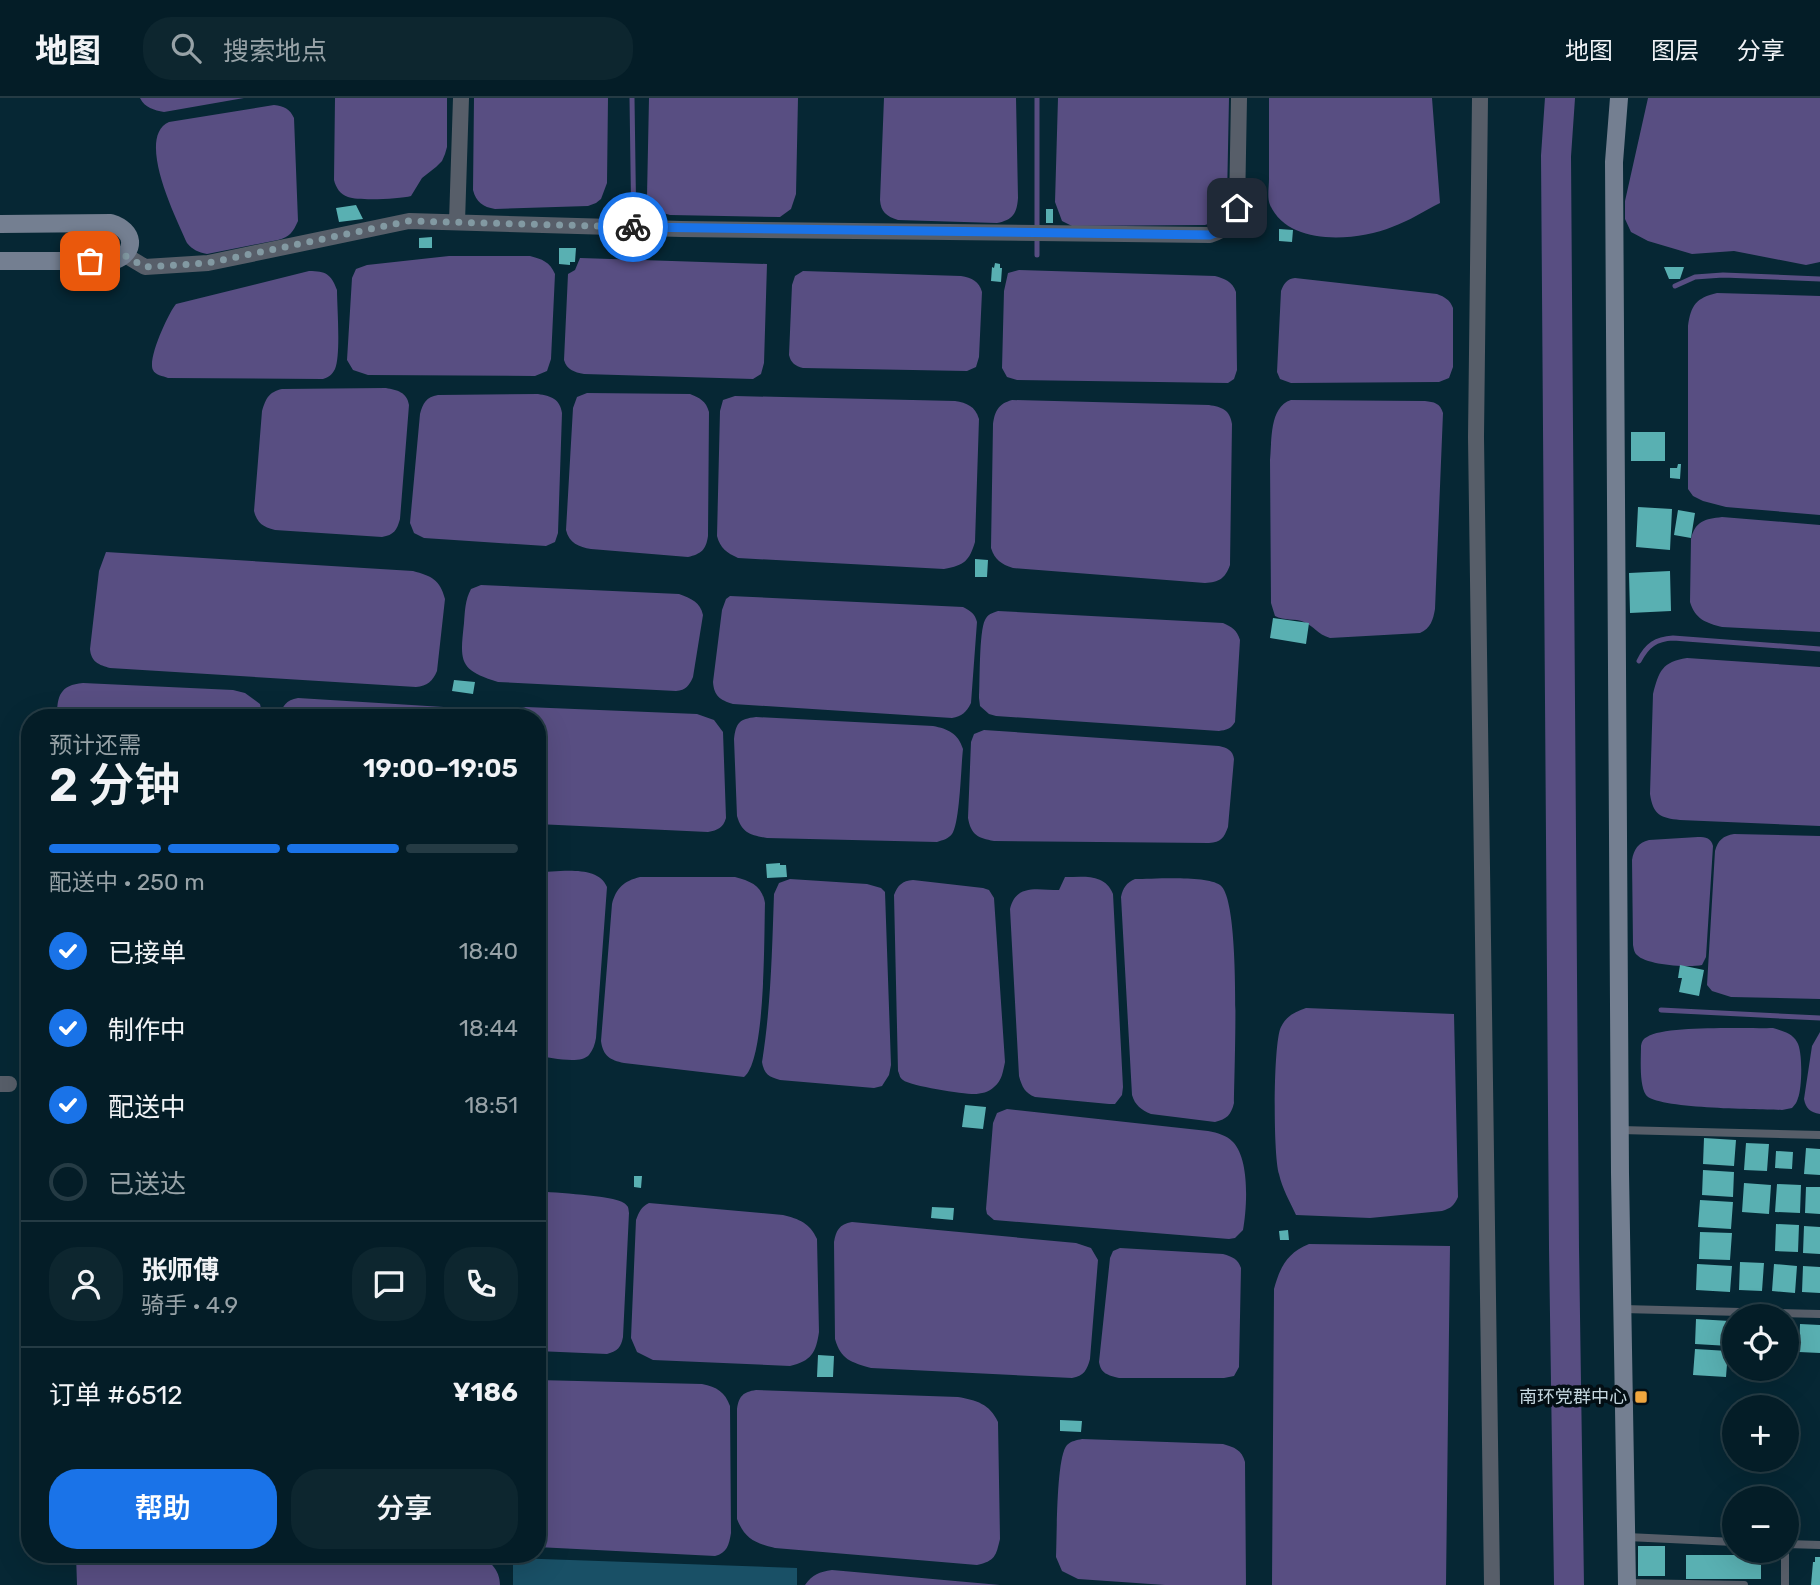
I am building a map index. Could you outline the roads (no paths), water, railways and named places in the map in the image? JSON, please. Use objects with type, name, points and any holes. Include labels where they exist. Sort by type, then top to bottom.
[{"type":"street","points":[[457,222],[461,98]]},
{"type":"street","points":[[124,255],[145,267],[208,263],[409,221],[645,228],[1210,235],[1228,226],[1237,208],[1239,98]]},
{"type":"street","points":[[1480,98],[1476,437],[1492,1585]]},
{"type":"street","points":[[1619,98],[1614,162],[1620,1130],[1627,1584]]},
{"type":"street","points":[[0,225],[111,223],[122,228],[130,238],[128,250],[113,261],[0,261]]},
{"type":"lane","points":[[1620,1130],[1820,1135]]},
{"type":"lane","points":[[1623,1309],[1820,1314]]},
{"type":"lane","points":[[1627,1537],[1722,1541]]},
{"type":"lane","points":[[1799,1544],[1820,1545]]},
{"type":"lane","points":[[1785,1563],[1785,1585]]},
{"type":"lane","points":[[1627,1584],[1744,1585]]},
{"type":"waterway","points":[[632,98],[634,236]]},
{"type":"waterway","points":[[1037,98],[1037,255]]},
{"type":"waterway","points":[[1560,98],[1556,156],[1569,1585]]},
{"type":"waterway","points":[[1675,286],[1695,277],[1723,275],[1820,279]]},
{"type":"waterway","points":[[1639,661],[1653,644],[1673,638],[1820,649]]},
{"type":"waterway","points":[[1661,1010],[1820,1018]]},
{"type":"place","name":"南环党群中心","points":[[1641,1397]]}]
